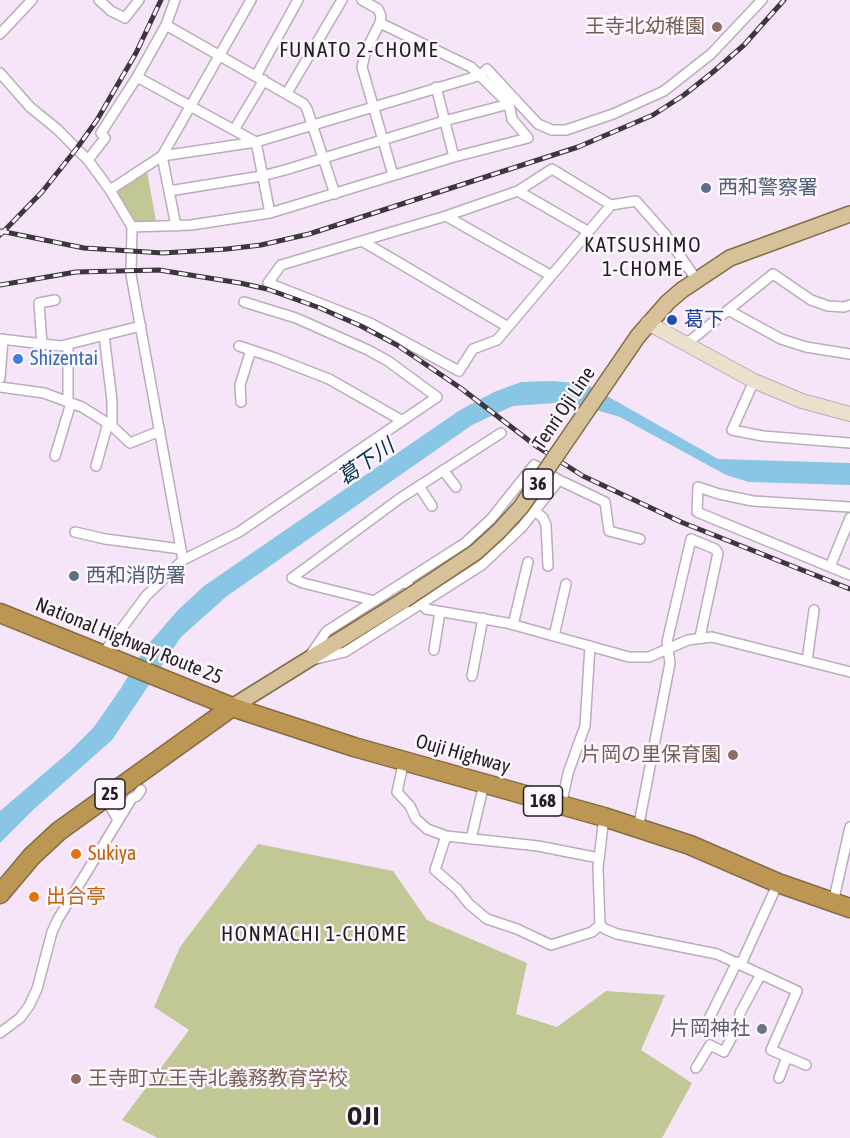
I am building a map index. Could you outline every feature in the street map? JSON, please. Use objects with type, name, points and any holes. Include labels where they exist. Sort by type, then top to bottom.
[{"type":"highway","name":"National Highway Route 25","points":[[0,614],[232,707]]},
{"type":"highway","name":"National Highway Route 25","points":[[0,894],[32,856],[59,831],[232,707]]},
{"type":"highway","name":"Ouji Highway","points":[[232,707],[354,747],[604,817],[690,845],[778,883],[842,906]]},
{"type":"main road","name":"Tenri Oji Line","points":[[232,707],[404,600],[476,552],[499,531],[521,507],[648,323],[668,302],[696,279],[744,251],[850,214]]},
{"type":"street","points":[[0,34],[32,0]]},
{"type":"street","points":[[99,0],[111,11],[125,18],[139,0]]},
{"type":"street","points":[[88,160],[105,138],[101,133],[137,77],[166,25],[175,0]]},
{"type":"street","points":[[176,226],[162,156],[251,0]]},
{"type":"street","points":[[234,129],[298,0]]},
{"type":"street","points":[[287,93],[342,0]]},
{"type":"street","points":[[362,0],[378,9],[380,23],[366,50],[362,67],[375,105],[393,176]]},
{"type":"street","points":[[110,190],[162,156],[256,142],[481,75],[487,69],[544,128],[566,130],[613,114],[664,91],[711,54],[762,0]]},
{"type":"street","points":[[132,227],[203,224],[270,213],[454,157],[528,138],[512,119],[509,104],[481,75],[462,61],[380,23]]},
{"type":"street","points":[[166,25],[304,104],[335,194]]},
{"type":"street","points":[[0,73],[30,107],[57,129],[88,160],[110,190],[132,227],[131,275],[182,555]]},
{"type":"street","points":[[137,77],[256,142],[270,213]]},
{"type":"street","points":[[436,87],[454,157]]},
{"type":"street","points":[[169,191],[262,176],[444,121],[509,104]]},
{"type":"street","points":[[611,205],[497,340],[473,350],[459,371],[370,322],[268,283],[281,265],[446,216],[518,191],[552,170],[611,205],[636,201],[665,234],[696,279]]},
{"type":"street","points":[[518,191],[589,232]]},
{"type":"street","points":[[446,216],[550,275]]},
{"type":"street","points":[[362,241],[508,327]]},
{"type":"street","points":[[686,344],[772,274],[812,300],[828,306],[844,308],[850,306]]},
{"type":"street","points":[[42,345],[39,303],[55,300]]},
{"type":"street","points":[[106,657],[146,596],[182,555],[238,532],[437,397],[369,350],[296,318],[244,302]]},
{"type":"street","points":[[728,310],[781,339],[806,347],[850,354]]},
{"type":"street","points":[[648,323],[754,381],[802,400],[850,414]]},
{"type":"street","points":[[0,378],[2,339],[42,345],[68,345],[141,326]]},
{"type":"street","points":[[96,466],[110,425],[112,401],[104,336]]},
{"type":"street","points":[[55,456],[69,402],[68,345]]},
{"type":"street","points":[[238,346],[329,379],[401,420]]},
{"type":"street","points":[[241,402],[240,384],[251,350]]},
{"type":"street","points":[[754,381],[732,430],[763,436],[850,443]]},
{"type":"street","points":[[0,387],[36,391],[69,402],[110,425],[130,443],[160,430]]},
{"type":"street","points":[[375,601],[303,583],[292,578],[418,486],[501,433]]},
{"type":"street","points":[[304,663],[327,631],[465,543],[491,519],[534,465],[605,502],[609,531],[640,539]]},
{"type":"street","points":[[443,470],[456,487]]},
{"type":"street","points":[[304,663],[345,651],[482,565],[522,527],[559,480]]},
{"type":"street","points":[[418,486],[432,506]]},
{"type":"street","points":[[850,507],[753,501],[698,487],[697,512],[850,575]]},
{"type":"street","points":[[535,511],[543,518],[546,525],[548,566]]},
{"type":"street","points":[[830,567],[850,518]]},
{"type":"street","points":[[75,532],[182,555]]},
{"type":"street","points":[[638,829],[670,663],[667,642],[691,539],[715,549],[717,553],[699,637]]},
{"type":"street","points":[[513,625],[528,562]]},
{"type":"street","points":[[406,582],[426,609],[483,618],[638,658],[649,657],[699,637],[726,639],[850,672]]},
{"type":"street","points":[[554,636],[566,584]]},
{"type":"street","points":[[807,660],[814,610]]},
{"type":"street","points":[[434,650],[440,612]]},
{"type":"street","points":[[472,676],[483,618]]},
{"type":"street","points":[[561,806],[568,773],[585,726],[590,646]]},
{"type":"street","points":[[404,760],[397,792],[410,806],[420,825],[446,836],[538,846],[599,858]]},
{"type":"street","points":[[471,838],[484,784]]},
{"type":"street","points":[[0,1033],[20,1018],[29,1006],[37,989],[52,932],[118,820],[132,798],[137,796],[141,790]]},
{"type":"street","points":[[105,797],[118,820]]},
{"type":"street","points":[[446,836],[435,870],[487,919],[517,929],[551,945],[592,933],[600,925],[599,858],[604,817]]},
{"type":"street","points":[[842,906],[850,827]]},
{"type":"street","points":[[705,1027],[778,883]]},
{"type":"street","points":[[600,925],[613,933],[702,950],[739,963],[797,991],[771,1050],[806,1065]]},
{"type":"street","points":[[696,1068],[710,1045],[724,1052],[740,1023],[740,1013],[761,974]]},
{"type":"street","points":[[779,1078],[787,1057]]},
{"type":"green space","points":[[147,171],[156,221],[136,223],[118,195],[120,188]]},
{"type":"green space","points":[[258,844],[393,871],[427,920],[527,963],[516,1014],[557,1027],[606,991],[665,995],[641,1050],[692,1083],[662,1138],[158,1138],[122,1120],[189,1030],[154,1007],[180,947]]},
{"type":"water","points":[[552,381],[586,384],[718,459],[850,463],[850,485],[749,482],[726,475],[620,417],[569,402],[513,406],[472,425],[227,596],[181,637],[112,740],[34,809],[0,843],[0,811],[69,752],[94,727],[145,648],[178,610],[204,586],[460,410],[494,392],[521,382]]},
{"type":"railway","points":[[0,235],[42,192],[97,120],[136,53],[161,0]]},
{"type":"railway","points":[[0,231],[84,248],[163,253],[261,245],[309,234],[578,147],[653,115],[684,95],[744,45],[784,0]]},
{"type":"railway","points":[[0,285],[76,272],[159,270],[267,289],[320,308],[397,345],[462,389],[536,446],[583,476],[681,522],[850,589]]},
{"type":"place","name":"王寺北幼稚園","points":[[717,27]]},
{"type":"place","name":"西和警察署","points":[[706,188]]},
{"type":"place","name":"葛下","points":[[672,320]]},
{"type":"place","name":"Shizentai","points":[[18,359]]},
{"type":"place","name":"西和消防署","points":[[74,576]]},
{"type":"place","name":"片岡の里保育園","points":[[733,755]]},
{"type":"place","name":"Sukiya","points":[[76,854]]},
{"type":"place","name":"出合亭","points":[[34,897]]},
{"type":"place","name":"片岡神社","points":[[762,1029]]},
{"type":"place","name":"王寺町立王寺北義務教育学校","points":[[76,1079]]},
{"type":"district","name":"FUNATO 2-CHOME","points":[[359,50]]},
{"type":"district","name":"KATSUSHIMO 1-CHOME","points":[[643,257]]},
{"type":"district","name":"HONMACHI 1-CHOME","points":[[314,934]]},
{"type":"district","name":"OJI","points":[[364,1117]]},
{"type":"water label","name":"葛下川","points":[[366,462]]}]
